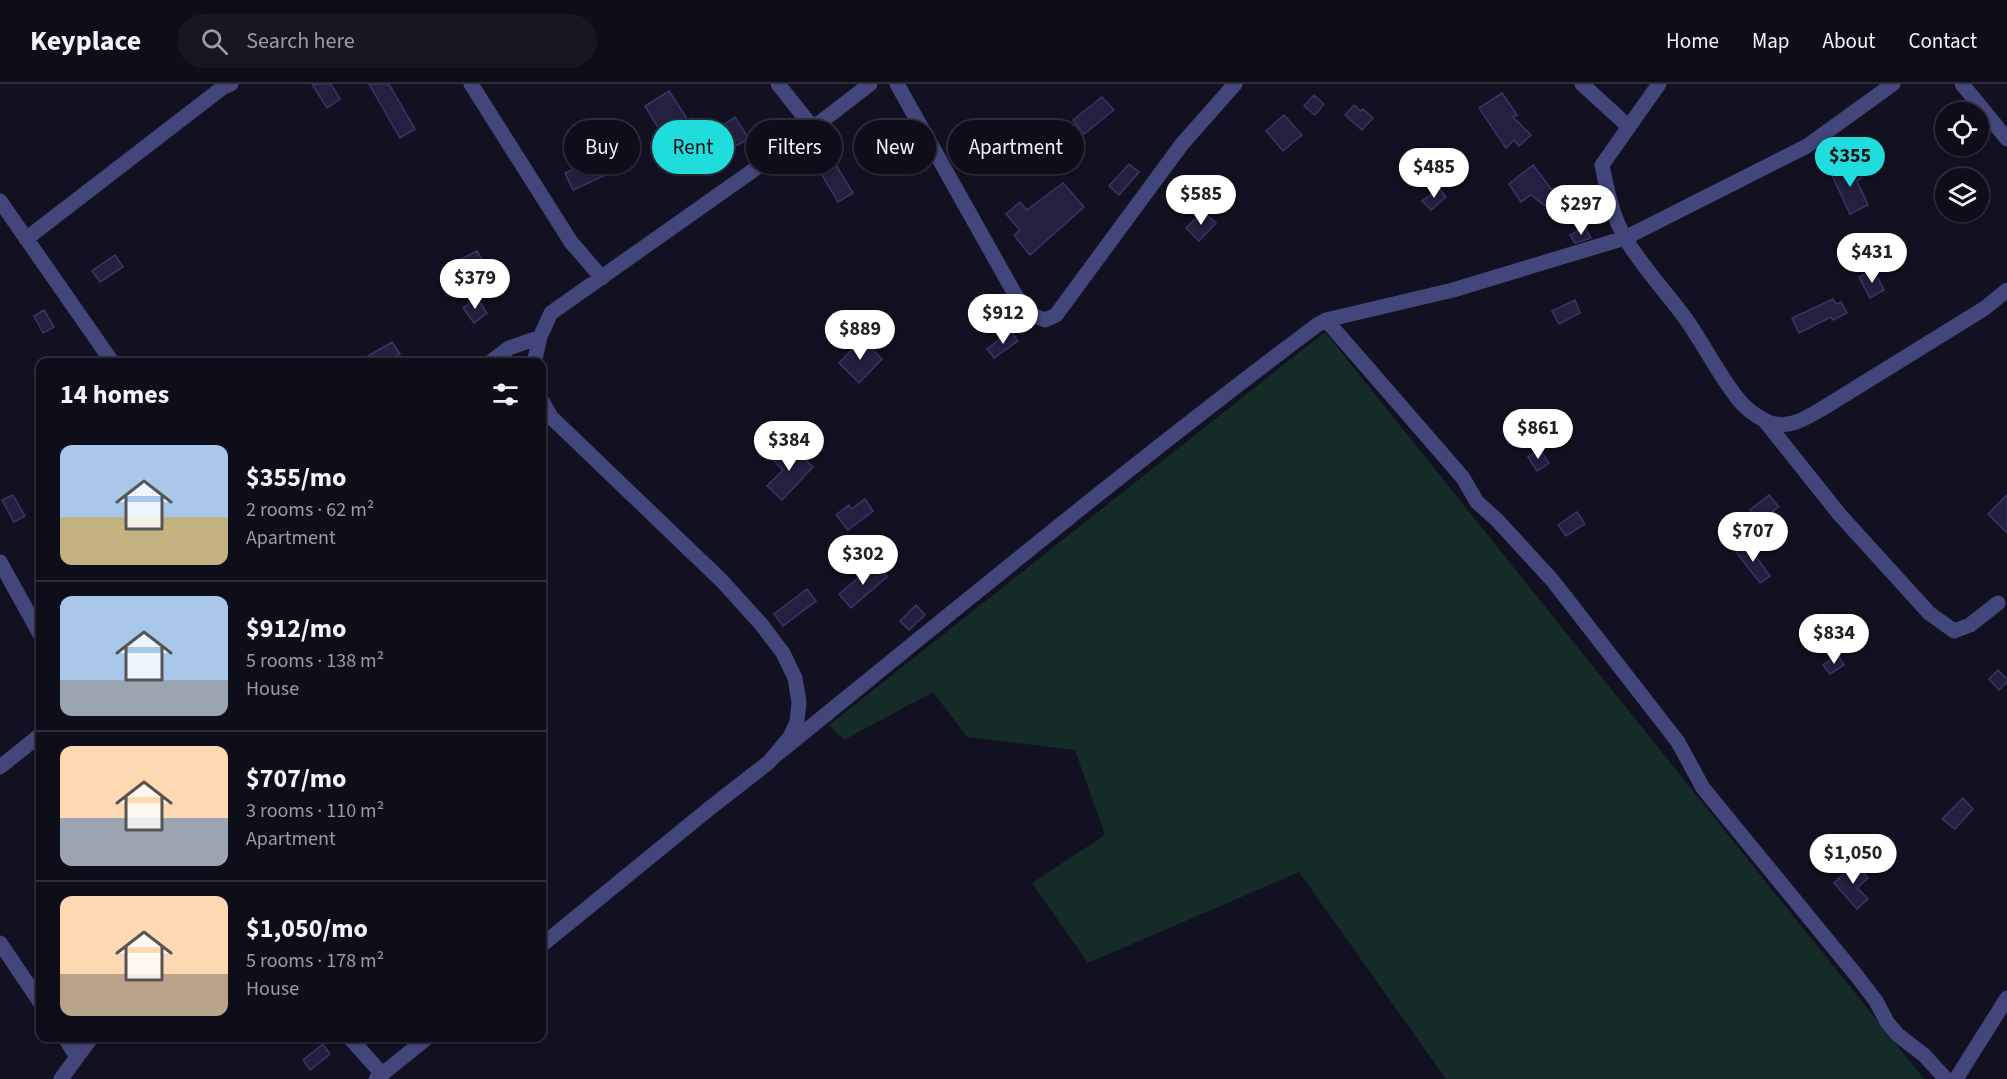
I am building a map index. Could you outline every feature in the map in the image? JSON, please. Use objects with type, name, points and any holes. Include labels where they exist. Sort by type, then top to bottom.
[{"type":"street","points":[[26,239],[222,88],[231,84]]},
{"type":"street","points":[[471,84],[571,242],[602,278]]},
{"type":"street","points":[[778,84],[807,120]]},
{"type":"street","points":[[823,120],[870,84]]},
{"type":"street","points":[[897,84],[1016,296],[1029,314],[1046,320],[1056,315],[1182,144],[1235,84]]},
{"type":"street","points":[[1582,84],[1629,127]]},
{"type":"street","points":[[1659,84],[1602,165],[1610,204],[1625,238],[1688,322],[1738,399],[1765,421],[1840,515],[1929,613],[1954,632],[1970,625],[1998,603]]},
{"type":"street","points":[[546,936],[1204,411],[1326,320],[1453,290],[1625,238],[1808,146],[1893,84]]},
{"type":"street","points":[[1962,84],[2007,139]]},
{"type":"street","points":[[535,358],[540,336],[551,313],[748,174]]},
{"type":"street","points":[[0,201],[109,358]]},
{"type":"street","points":[[1765,421],[1789,425],[1825,407],[1985,308],[2007,290]]},
{"type":"street","points":[[1326,320],[1451,464],[1477,502],[1497,520],[1553,581],[1678,742],[1703,788],[1856,975],[1876,1001],[1887,1022],[1898,1035],[1924,1055],[1946,1079]]},
{"type":"street","points":[[496,358],[509,348],[540,336]]},
{"type":"street","points":[[546,408],[551,417],[722,581],[762,624],[783,653],[795,678],[799,702],[797,722],[790,737],[776,755]]},
{"type":"street","points":[[0,562],[36,627]]},
{"type":"street","points":[[0,767],[36,738]]},
{"type":"street","points":[[0,943],[36,996]]},
{"type":"street","points":[[1956,1079],[2007,998]]},
{"type":"street","points":[[68,1042],[77,1057]]},
{"type":"street","points":[[61,1079],[88,1042]]},
{"type":"street","points":[[353,1042],[379,1077],[422,1042]]},
{"type":"green space","points":[[1325,332],[1924,1079],[1446,1079],[1299,872],[1088,963],[1032,883],[1105,835],[1075,750],[967,737],[933,692],[844,740],[829,725]]},
{"type":"building","points":[[312,84],[331,84],[340,99],[327,108]]},
{"type":"building","points":[[369,84],[389,84],[415,129],[400,138]]},
{"type":"building","points":[[669,91],[688,120],[654,120],[645,106]]},
{"type":"building","points":[[1502,93],[1517,115],[1513,117],[1531,135],[1519,146],[1514,140],[1506,148],[1479,108]]},
{"type":"building","points":[[1314,95],[1324,104],[1315,115],[1304,106]]},
{"type":"building","points":[[1102,97],[1114,110],[1084,134],[1084,120],[1073,120]]},
{"type":"building","points":[[1354,105],[1373,118],[1362,130],[1345,115]]},
{"type":"building","points":[[1284,115],[1302,135],[1283,151],[1266,131]]},
{"type":"building","points":[[735,117],[746,134],[746,141],[734,147],[734,120],[731,120]]},
{"type":"building","points":[[1129,164],[1139,172],[1119,195],[1109,186]]},
{"type":"building","points":[[1851,164],[1852,166],[1855,164],[1862,178],[1857,181],[1868,205],[1850,214],[1831,173]]},
{"type":"building","points":[[1533,165],[1561,202],[1553,212],[1531,195],[1521,202],[1509,184]]},
{"type":"building","points":[[565,174],[608,174],[573,190]]},
{"type":"building","points":[[821,174],[841,174],[853,193],[838,202]]},
{"type":"building","points":[[1063,183],[1084,207],[1030,255],[1014,235],[1020,230],[1006,214],[1020,202],[1027,210]]},
{"type":"building","points":[[1439,188],[1446,197],[1431,210],[1422,201]]},
{"type":"building","points":[[1203,211],[1216,223],[1199,241],[1186,228]]},
{"type":"building","points":[[1585,227],[1591,238],[1575,243],[1570,235]]},
{"type":"building","points":[[477,251],[488,269],[466,279],[457,261]]},
{"type":"building","points":[[115,255],[123,267],[100,282],[92,271]]},
{"type":"building","points":[[1874,270],[1884,290],[1870,298],[1859,277]]},
{"type":"building","points":[[477,298],[487,313],[474,323],[463,308]]},
{"type":"building","points":[[1833,299],[1836,304],[1841,302],[1847,313],[1833,320],[1831,317],[1799,333],[1792,318]]},
{"type":"building","points":[[1575,300],[1580,313],[1559,324],[1552,311]]},
{"type":"building","points":[[44,310],[54,327],[43,333],[34,316]]},
{"type":"building","points":[[1011,331],[1018,341],[994,358],[987,349]]},
{"type":"building","points":[[862,339],[882,359],[859,383],[839,363]]},
{"type":"building","points":[[392,342],[400,354],[392,358],[365,358]]},
{"type":"building","points":[[789,444],[813,467],[782,500],[767,486],[783,470],[774,461]]},
{"type":"building","points":[[1540,450],[1549,463],[1537,471],[1528,457]]},
{"type":"building","points":[[13,495],[25,516],[14,522],[2,500]]},
{"type":"building","points":[[1769,495],[1779,507],[1773,511],[1778,517],[1764,528],[1750,510]]},
{"type":"building","points":[[2007,495],[2007,533],[1988,514]]},
{"type":"building","points":[[865,499],[873,511],[848,530],[836,515],[849,505],[851,509]]},
{"type":"building","points":[[1577,512],[1585,524],[1566,536],[1558,525]]},
{"type":"building","points":[[1747,544],[1770,576],[1760,583],[1736,552]]},
{"type":"building","points":[[875,564],[887,577],[851,608],[839,594]]},
{"type":"building","points":[[807,589],[816,601],[783,626],[774,614]]},
{"type":"building","points":[[916,605],[925,615],[909,630],[900,621]]},
{"type":"building","points":[[1838,655],[1844,665],[1830,674],[1823,665]]},
{"type":"building","points":[[1998,670],[2007,679],[1999,690],[1989,679]]},
{"type":"building","points":[[1963,798],[1973,809],[1955,829],[1942,819]]},
{"type":"building","points":[[1855,863],[1868,878],[1857,888],[1868,899],[1857,909],[1834,883]]},
{"type":"building","points":[[323,1044],[330,1054],[310,1070],[303,1060]]}]
